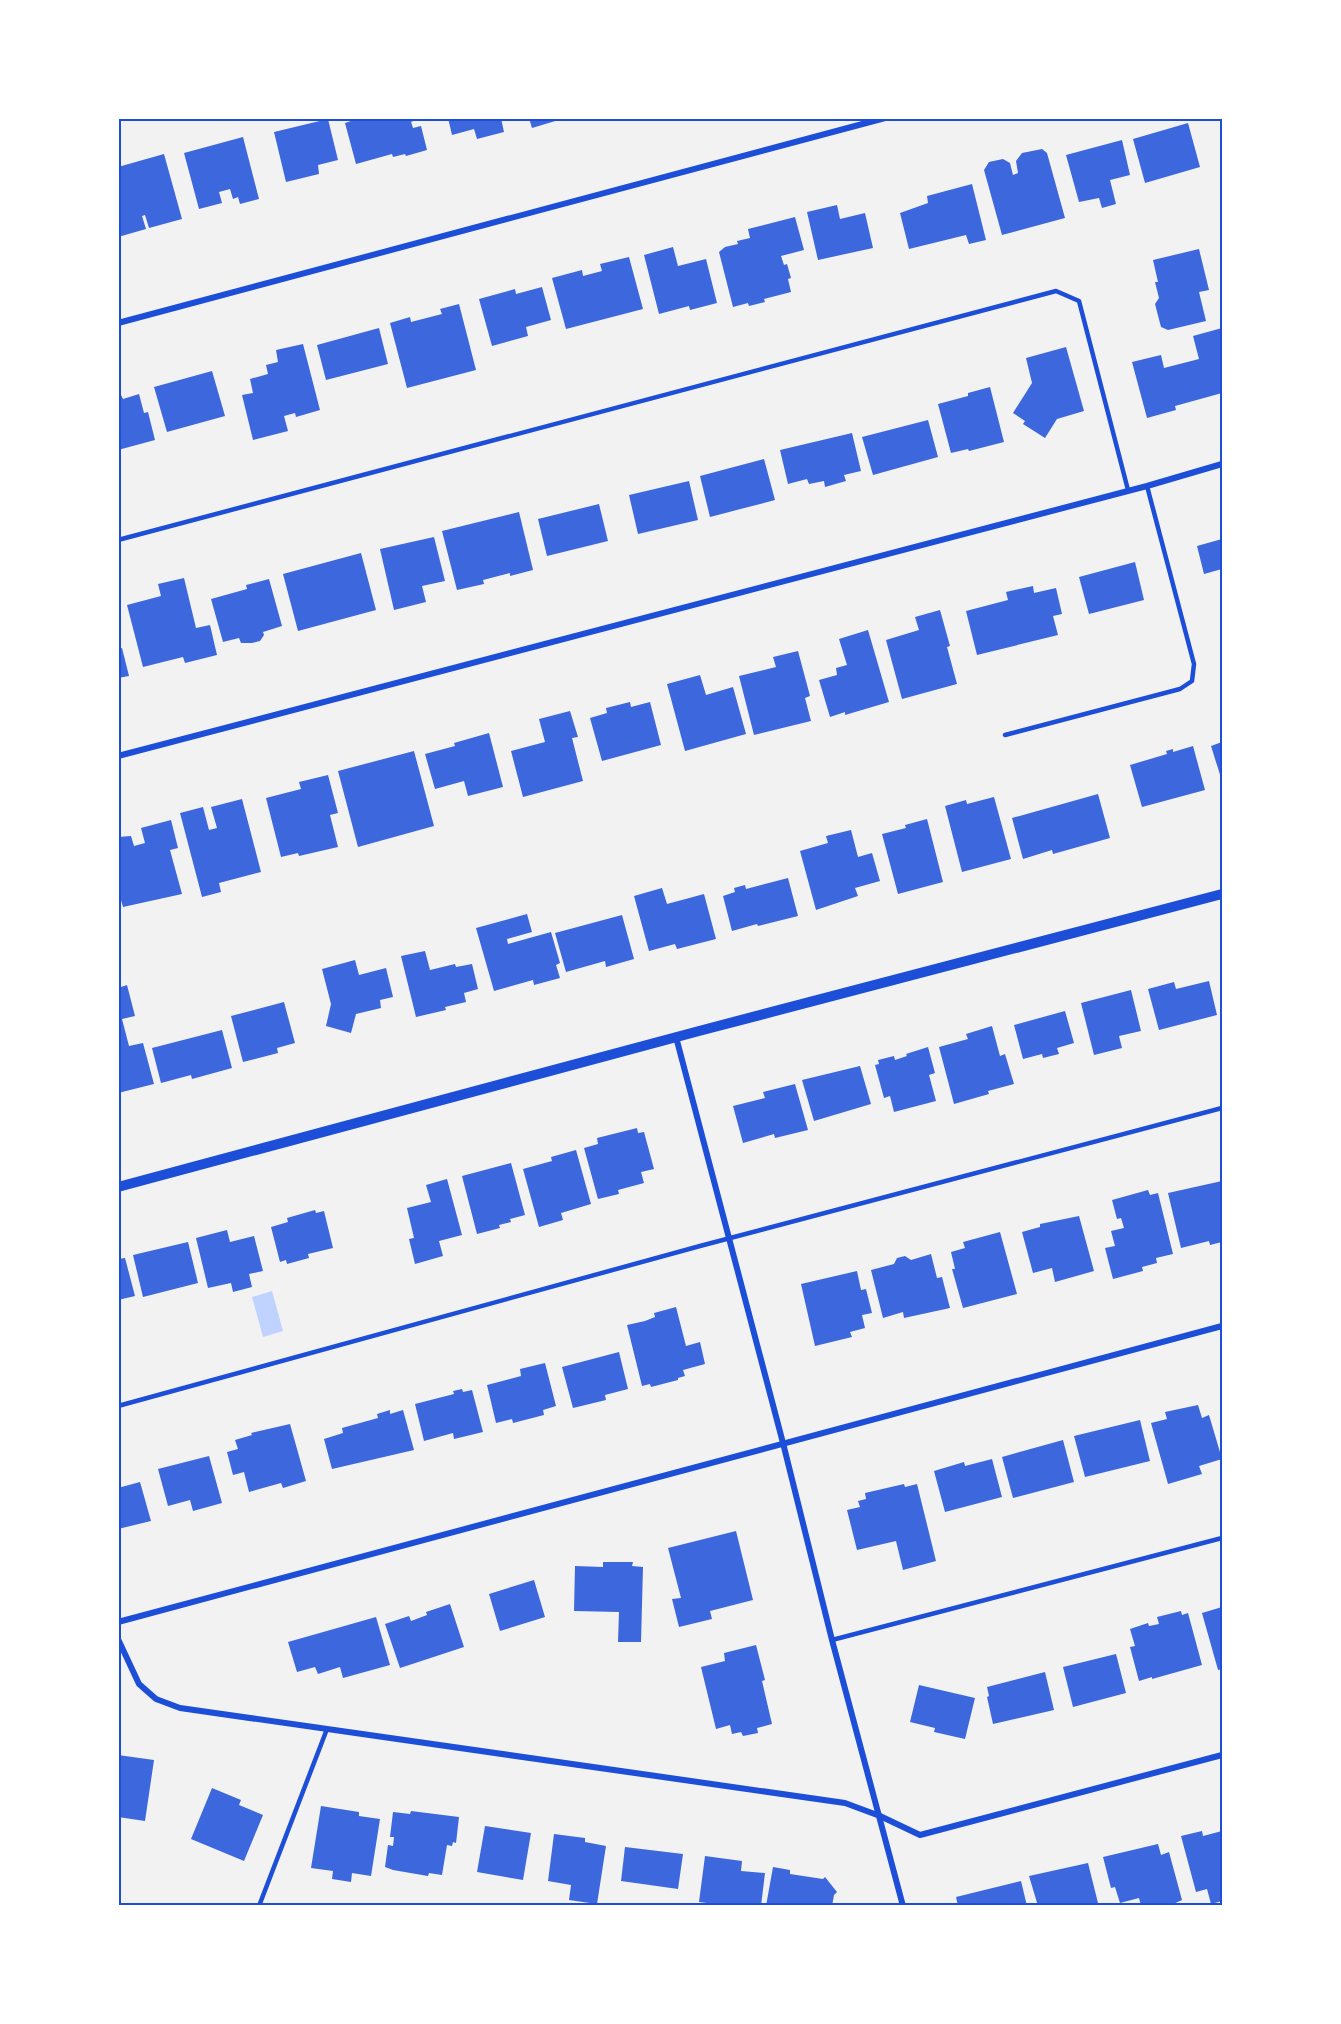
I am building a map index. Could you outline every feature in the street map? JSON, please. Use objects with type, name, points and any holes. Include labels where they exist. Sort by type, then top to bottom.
[{"type":"street","points":[[118,323],[885,118]]},
{"type":"street","points":[[118,756],[1147,486],[1222,464]]},
{"type":"street","points":[[118,1187],[676,1037],[1222,894]]},
{"type":"street","points":[[676,1037],[903,1905]]},
{"type":"street","points":[[118,1622],[1222,1326]]},
{"type":"street","points":[[118,1639],[139,1684],[156,1699],[180,1708],[845,1803],[920,1835],[1222,1755]]},
{"type":"lane","points":[[118,540],[1056,291],[1079,301],[1128,490]]},
{"type":"lane","points":[[1005,735],[1180,689],[1192,681],[1194,664],[1147,486]]},
{"type":"lane","points":[[118,1406],[728,1239],[1222,1108]]},
{"type":"lane","points":[[832,1640],[1222,1539]]},
{"type":"lane","points":[[259,1905],[327,1729]]},
{"type":"water","points":[[272,1291],[283,1331],[263,1337],[252,1297]]},
{"type":"building","points":[[360,118],[420,118],[411,122],[413,128],[421,126],[427,150],[406,156],[405,154],[393,157],[392,154],[356,164],[345,123]]},
{"type":"building","points":[[448,118],[501,118],[504,132],[477,139],[474,129],[452,135]]},
{"type":"building","points":[[529,118],[562,118],[562,119],[532,128]]},
{"type":"building","points":[[328,119],[338,160],[318,165],[319,174],[286,182],[274,132]]},
{"type":"building","points":[[1188,123],[1200,167],[1145,183],[1133,139]]},
{"type":"building","points":[[243,137],[259,199],[240,204],[238,197],[233,199],[230,189],[219,192],[222,203],[199,209],[184,153]]},
{"type":"building","points":[[1122,140],[1130,175],[1110,180],[1116,204],[1102,208],[1099,198],[1079,202],[1066,155]]},
{"type":"building","points":[[1042,149],[1047,153],[1065,218],[1002,235],[984,170],[989,162],[1003,159],[1010,163],[1013,175],[1018,173],[1016,161],[1022,153]]},
{"type":"building","points":[[164,154],[182,219],[149,228],[145,215],[142,216],[146,229],[118,237],[118,167]]},
{"type":"building","points":[[972,184],[986,240],[969,244],[966,235],[909,249],[900,213],[928,203],[927,196]]},
{"type":"building","points":[[837,205],[840,219],[865,213],[873,248],[818,260],[807,212]]},
{"type":"building","points":[[795,217],[804,250],[781,256],[784,265],[787,264],[791,278],[788,279],[791,292],[764,299],[765,302],[733,307],[719,252],[725,247],[738,244],[737,241],[750,238],[748,229]]},
{"type":"building","points":[[673,247],[678,266],[706,259],[717,303],[690,310],[689,306],[659,314],[644,255]]},
{"type":"building","points":[[1199,249],[1209,290],[1199,292],[1206,321],[1168,330],[1161,327],[1155,304],[1159,298],[1153,260]]},
{"type":"building","points":[[629,257],[643,309],[566,329],[552,278],[582,270],[583,276],[602,271],[600,264]]},
{"type":"building","points":[[542,287],[551,320],[526,327],[528,336],[492,346],[479,299],[515,289],[516,294]]},
{"type":"building","points":[[459,304],[476,370],[407,388],[390,323],[410,317],[411,322],[442,314],[440,309]]},
{"type":"building","points":[[379,328],[388,364],[326,380],[317,345]]},
{"type":"building","points":[[1222,328],[1222,393],[1175,406],[1176,410],[1147,418],[1132,362],[1161,355],[1164,368],[1199,359],[1193,336]]},
{"type":"building","points":[[303,344],[320,410],[296,417],[295,413],[284,416],[288,431],[253,440],[242,395],[253,393],[250,379],[268,374],[266,365],[278,362],[276,350]]},
{"type":"building","points":[[1066,347],[1084,411],[1057,419],[1045,438],[1023,424],[1025,421],[1013,413],[1032,383],[1026,358]]},
{"type":"building","points":[[212,371],[225,416],[167,432],[154,387]]},
{"type":"building","points":[[990,387],[1004,442],[951,453],[938,404]]},
{"type":"building","points":[[139,394],[144,413],[148,412],[155,440],[118,450],[118,395],[121,395],[123,399]]},
{"type":"building","points":[[928,420],[938,457],[873,475],[862,437]]},
{"type":"building","points":[[852,433],[861,471],[844,475],[846,481],[825,487],[824,481],[809,484],[807,479],[788,484],[780,450]]},
{"type":"building","points":[[764,459],[775,500],[710,517],[700,476]]},
{"type":"building","points":[[689,481],[698,520],[638,534],[629,495]]},
{"type":"building","points":[[599,504],[608,541],[547,556],[538,519]]},
{"type":"building","points":[[519,512],[533,570],[483,580],[484,584],[457,590],[442,531]]},
{"type":"building","points":[[434,537],[445,581],[422,586],[426,602],[394,610],[380,549]]},
{"type":"building","points":[[1222,539],[1222,569],[1204,574],[1197,546]]},
{"type":"building","points":[[361,553],[376,610],[298,631],[283,574]]},
{"type":"building","points":[[1135,562],[1144,600],[1089,614],[1079,577]]},
{"type":"building","points":[[184,578],[196,628],[210,625],[217,655],[185,663],[183,657],[143,667],[127,605],[161,596],[158,584]]},
{"type":"building","points":[[269,579],[282,626],[263,632],[264,635],[260,641],[241,643],[239,638],[223,642],[211,599],[247,589],[246,585]]},
{"type":"building","points":[[1033,586],[1034,593],[1056,588],[1062,614],[1053,616],[1058,635],[977,655],[966,611],[1008,600],[1006,592]]},
{"type":"building","points":[[940,610],[957,684],[902,699],[886,640],[919,630],[915,617]]},
{"type":"building","points":[[868,630],[889,702],[830,717],[819,680],[837,675],[836,668],[847,665],[839,639]]},
{"type":"building","points":[[122,648],[129,676],[118,678],[118,649]]},
{"type":"building","points":[[798,651],[810,696],[805,698],[811,721],[754,735],[739,676],[776,667],[773,657]]},
{"type":"building","points":[[700,675],[706,695],[733,687],[746,734],[685,751],[667,684]]},
{"type":"building","points":[[630,702],[631,707],[650,702],[661,745],[602,761],[590,718],[607,713],[606,708]]},
{"type":"building","points":[[570,711],[578,737],[572,738],[583,781],[523,797],[511,751],[545,742],[539,719]]},
{"type":"building","points":[[489,733],[503,787],[468,796],[464,781],[435,789],[425,754]]},
{"type":"building","points":[[1222,742],[1222,781],[1211,746]]},
{"type":"building","points":[[1193,746],[1205,790],[1142,807],[1130,765],[1167,754],[1166,751],[1173,749],[1173,752]]},
{"type":"building","points":[[414,751],[434,826],[358,847],[338,771]]},
{"type":"building","points":[[328,775],[338,813],[330,815],[338,847],[299,856],[298,853],[281,857],[266,798],[301,789],[299,782]]},
{"type":"building","points":[[1098,794],[1110,838],[1053,854],[1052,850],[1023,859],[1012,818]]},
{"type":"building","points":[[994,797],[1011,859],[962,872],[945,806],[966,800],[967,804]]},
{"type":"building","points":[[242,799],[261,872],[219,883],[221,892],[202,897],[180,813],[203,807],[209,830],[217,828],[211,807]]},
{"type":"building","points":[[927,819],[943,882],[898,894],[882,834],[906,828],[905,825]]},
{"type":"building","points":[[171,820],[178,848],[170,850],[182,894],[123,907],[118,890],[118,837],[131,836],[134,846],[145,843],[141,828]]},
{"type":"building","points":[[851,830],[858,857],[872,853],[880,881],[855,888],[858,896],[816,910],[800,851],[828,843],[826,836]]},
{"type":"building","points":[[788,878],[798,916],[732,931],[723,896],[735,892],[734,888],[745,885],[746,889]]},
{"type":"building","points":[[662,888],[667,904],[704,894],[716,939],[677,949],[675,944],[649,951],[634,896]]},
{"type":"building","points":[[527,914],[532,932],[507,939],[508,944],[551,932],[560,963],[556,965],[560,978],[534,985],[533,980],[494,991],[476,928]]},
{"type":"building","points":[[622,915],[634,959],[606,967],[605,961],[566,972],[555,933]]},
{"type":"building","points":[[425,951],[430,970],[455,964],[456,967],[472,964],[478,989],[464,993],[466,1002],[445,1007],[446,1010],[416,1017],[401,956]]},
{"type":"building","points":[[355,960],[359,975],[386,968],[393,997],[380,1000],[381,1008],[356,1014],[351,1033],[326,1026],[331,1004],[322,969]]},
{"type":"building","points":[[1209,981],[1217,1015],[1159,1030],[1148,989],[1174,982],[1176,989]]},
{"type":"building","points":[[127,985],[135,1016],[122,1019],[129,1046],[143,1043],[154,1084],[118,1093],[118,988]]},
{"type":"building","points":[[1131,990],[1141,1031],[1119,1036],[1122,1048],[1094,1055],[1081,1003]]},
{"type":"building","points":[[284,1002],[295,1043],[277,1048],[278,1053],[243,1062],[231,1016]]},
{"type":"building","points":[[1065,1011],[1074,1043],[1057,1048],[1059,1054],[1043,1058],[1042,1054],[1023,1059],[1014,1025]]},
{"type":"building","points":[[992,1026],[1000,1056],[1005,1054],[1014,1084],[954,1104],[939,1047],[968,1039],[966,1034]]},
{"type":"building","points":[[222,1030],[232,1068],[192,1079],[191,1075],[161,1083],[152,1048]]},
{"type":"building","points":[[928,1047],[935,1073],[929,1075],[936,1101],[894,1112],[890,1096],[884,1098],[875,1065],[879,1064],[878,1060],[894,1056],[895,1060]]},
{"type":"building","points":[[860,1066],[871,1104],[814,1121],[802,1080]]},
{"type":"building","points":[[795,1084],[808,1130],[775,1138],[774,1134],[743,1143],[733,1106],[765,1098],[763,1092]]},
{"type":"building","points":[[637,1128],[638,1133],[644,1132],[654,1169],[641,1172],[644,1183],[618,1190],[619,1194],[598,1199],[584,1148],[598,1144],[597,1138]]},
{"type":"building","points":[[576,1150],[591,1204],[561,1213],[563,1220],[539,1227],[523,1169],[552,1161],[551,1157]]},
{"type":"building","points":[[511,1163],[525,1215],[510,1219],[511,1222],[499,1225],[500,1228],[477,1234],[462,1176]]},
{"type":"building","points":[[447,1179],[462,1235],[439,1241],[443,1256],[415,1264],[409,1239],[414,1238],[407,1208],[431,1202],[426,1185]]},
{"type":"building","points":[[1222,1181],[1222,1242],[1210,1245],[1209,1241],[1181,1248],[1168,1193]]},
{"type":"building","points":[[1148,1190],[1150,1195],[1158,1193],[1173,1254],[1156,1258],[1157,1263],[1142,1267],[1143,1271],[1113,1279],[1105,1248],[1115,1246],[1111,1231],[1124,1228],[1121,1218],[1117,1219],[1112,1200]]},
{"type":"building","points":[[315,1210],[316,1213],[324,1211],[333,1248],[308,1254],[309,1258],[287,1264],[286,1260],[280,1262],[271,1227],[288,1222],[287,1218]]},
{"type":"building","points":[[1079,1216],[1094,1271],[1055,1282],[1052,1268],[1033,1273],[1022,1232],[1040,1227],[1040,1224]]},
{"type":"building","points":[[227,1230],[230,1242],[254,1236],[263,1271],[249,1274],[252,1287],[233,1292],[231,1283],[208,1288],[196,1238]]},
{"type":"building","points":[[1000,1232],[1017,1294],[963,1308],[952,1269],[955,1269],[951,1252],[965,1248],[963,1242]]},
{"type":"building","points":[[188,1242],[198,1283],[143,1297],[133,1255]]},
{"type":"building","points":[[931,1254],[937,1278],[942,1277],[950,1308],[904,1318],[903,1312],[883,1318],[871,1270],[894,1264],[897,1258],[905,1256],[911,1260]]},
{"type":"building","points":[[125,1258],[135,1296],[118,1300],[118,1259]]},
{"type":"building","points":[[857,1271],[861,1290],[866,1289],[872,1313],[862,1315],[865,1328],[850,1332],[852,1337],[815,1346],[801,1284]]},
{"type":"building","points":[[676,1307],[686,1346],[700,1342],[705,1364],[683,1370],[685,1376],[678,1380],[651,1387],[650,1384],[642,1386],[627,1325],[645,1321],[655,1317],[654,1313]]},
{"type":"building","points":[[619,1352],[628,1389],[605,1395],[606,1400],[573,1408],[562,1367]]},
{"type":"building","points":[[545,1363],[556,1406],[543,1410],[544,1415],[513,1423],[512,1419],[496,1423],[487,1385],[521,1376],[520,1369]]},
{"type":"building","points":[[462,1389],[463,1392],[472,1390],[483,1432],[454,1439],[453,1433],[424,1441],[415,1404],[454,1394],[453,1391]]},
{"type":"building","points":[[1198,1405],[1202,1418],[1209,1415],[1222,1459],[1199,1466],[1202,1474],[1168,1484],[1151,1423],[1167,1419],[1165,1412]]},
{"type":"building","points":[[390,1410],[390,1414],[403,1410],[414,1450],[332,1469],[324,1439],[343,1433],[342,1428],[378,1418],[377,1414]]},
{"type":"building","points":[[1140,1420],[1150,1461],[1085,1477],[1074,1436]]},
{"type":"building","points":[[290,1424],[306,1481],[283,1488],[281,1483],[249,1492],[244,1472],[233,1475],[227,1452],[238,1449],[235,1440],[252,1435],[251,1433]]},
{"type":"building","points":[[1063,1440],[1074,1482],[1013,1498],[1002,1457]]},
{"type":"building","points":[[209,1456],[222,1503],[193,1511],[190,1500],[168,1506],[158,1469]]},
{"type":"building","points":[[992,1459],[1002,1497],[945,1512],[934,1471],[964,1462],[965,1466]]},
{"type":"building","points":[[140,1482],[151,1521],[118,1529],[118,1488]]},
{"type":"building","points":[[904,1484],[905,1487],[917,1484],[936,1561],[903,1570],[896,1541],[857,1550],[847,1510],[860,1507],[858,1501],[866,1499],[865,1493]]},
{"type":"building","points":[[736,1531],[753,1600],[710,1611],[712,1619],[679,1627],[672,1599],[681,1598],[668,1548]]},
{"type":"building","points":[[603,1562],[633,1562],[632,1566],[643,1567],[641,1642],[618,1642],[619,1612],[574,1611],[575,1566],[603,1567]]},
{"type":"building","points":[[534,1580],[545,1617],[500,1631],[489,1594]]},
{"type":"building","points":[[450,1604],[464,1647],[400,1668],[385,1624],[409,1616],[411,1621],[427,1615],[426,1612]]},
{"type":"building","points":[[1222,1607],[1222,1669],[1218,1670],[1202,1613]]},
{"type":"building","points":[[1181,1611],[1182,1615],[1188,1613],[1202,1665],[1139,1681],[1130,1647],[1135,1646],[1130,1629],[1148,1623],[1149,1626],[1159,1624],[1157,1617]]},
{"type":"building","points":[[376,1617],[390,1665],[343,1678],[340,1667],[318,1674],[315,1667],[297,1672],[288,1642]]},
{"type":"building","points":[[756,1645],[765,1680],[762,1681],[772,1724],[757,1728],[758,1733],[743,1736],[741,1732],[732,1734],[730,1725],[716,1729],[701,1667],[725,1661],[724,1653]]},
{"type":"building","points":[[1116,1654],[1126,1693],[1073,1707],[1063,1667]]},
{"type":"building","points":[[1045,1672],[1054,1710],[993,1724],[987,1687]]},
{"type":"building","points":[[919,1685],[975,1698],[965,1739],[934,1732],[935,1728],[910,1722]]},
{"type":"building","points":[[118,1755],[154,1760],[145,1821],[118,1817]]},
{"type":"building","points":[[212,1788],[241,1800],[239,1805],[263,1815],[244,1861],[191,1839]]},
{"type":"building","points":[[321,1806],[359,1812],[359,1816],[380,1819],[371,1876],[352,1873],[351,1882],[332,1879],[333,1871],[311,1868]]},
{"type":"building","points":[[411,1811],[459,1817],[456,1843],[453,1842],[452,1846],[447,1845],[442,1875],[429,1873],[428,1876],[385,1867],[388,1845],[393,1846],[394,1837],[390,1837],[393,1812],[410,1814]]},
{"type":"building","points":[[485,1826],[531,1833],[523,1880],[477,1872]]},
{"type":"building","points":[[1202,1831],[1203,1836],[1222,1831],[1222,1901],[1211,1904],[1207,1889],[1196,1892],[1181,1836]]},
{"type":"building","points":[[554,1834],[585,1838],[585,1842],[606,1846],[597,1904],[569,1900],[571,1885],[548,1881]]},
{"type":"building","points":[[1158,1844],[1161,1855],[1169,1852],[1182,1900],[1169,1906],[1141,1906],[1139,1898],[1120,1903],[1115,1887],[1111,1888],[1103,1857]]},
{"type":"building","points":[[625,1847],[683,1854],[678,1889],[621,1881]]},
{"type":"building","points":[[705,1856],[742,1861],[741,1871],[765,1873],[761,1906],[730,1906],[699,1902]]},
{"type":"building","points":[[1088,1863],[1098,1903],[1090,1906],[1038,1906],[1029,1876]]},
{"type":"building","points":[[773,1867],[790,1870],[790,1874],[823,1879],[825,1877],[837,1892],[834,1895],[832,1906],[766,1906]]},
{"type":"building","points":[[1021,1881],[1027,1906],[958,1906],[956,1897]]}]
